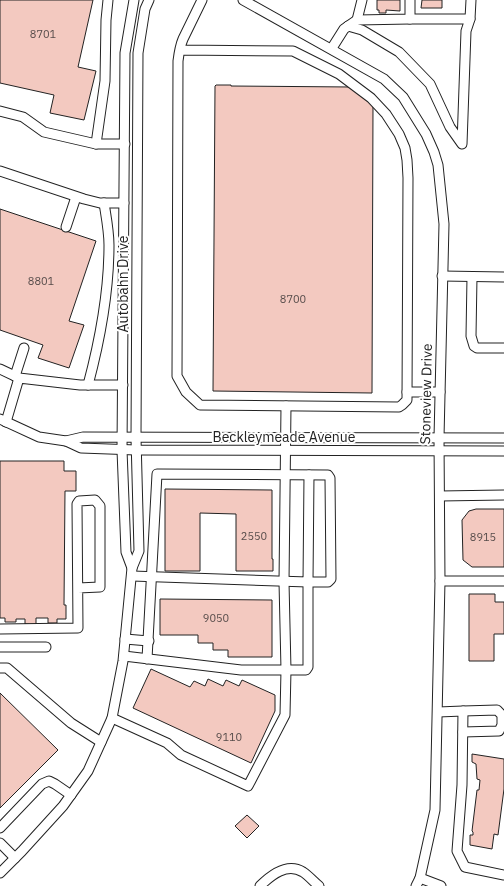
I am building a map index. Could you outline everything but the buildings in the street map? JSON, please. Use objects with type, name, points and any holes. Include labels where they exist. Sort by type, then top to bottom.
[{"type":"street","points":[[96,144],[105,80],[108,0]]},
{"type":"street","name":"Autobahn Drive","points":[[132,572],[126,552],[122,438],[125,53],[134,0]]},
{"type":"street","name":"Autobahn Drive","points":[[0,873],[63,806],[88,771],[112,718],[124,656],[132,572],[139,551],[136,450],[138,52],[145,9],[150,0]]},
{"type":"street","points":[[180,50],[293,51],[339,74],[371,98],[386,114],[402,141],[407,160],[407,400],[402,405],[200,405],[186,392],[177,376],[178,70],[180,50],[186,32],[202,0]]},
{"type":"street","name":"Stoneview Drive","points":[[243,0],[332,48],[384,79],[403,97],[426,134],[438,165],[444,224],[439,438],[440,581],[438,712],[435,810],[418,882]]},
{"type":"street","points":[[357,20],[362,0]]},
{"type":"street","points":[[410,0],[410,19]]},
{"type":"street","points":[[348,26],[362,30],[399,52],[405,58],[430,84],[450,127],[462,144],[466,31],[470,19],[471,0]]},
{"type":"street","points":[[332,48],[348,26],[357,20],[470,19]]},
{"type":"street","points":[[0,111],[23,117],[44,132],[96,144],[125,144]]},
{"type":"street","points":[[0,171],[76,197],[104,203],[124,202]]},
{"type":"street","points":[[66,227],[76,197]]},
{"type":"street","points":[[88,385],[96,354],[108,278],[109,243],[104,203]]},
{"type":"street","points":[[442,276],[504,277]]},
{"type":"street","points":[[472,277],[471,336],[474,346],[482,349],[504,348]]},
{"type":"street","points":[[3,421],[24,348]]},
{"type":"street","points":[[0,369],[17,377],[88,385],[123,385]]},
{"type":"street","points":[[407,392],[440,392]]},
{"type":"street","points":[[112,718],[167,743],[181,755],[248,786],[285,715],[286,406]]},
{"type":"street","name":"Beckleymeade Avenue","points":[[3,421],[39,437],[66,441],[81,448],[122,450],[504,451]]},
{"type":"street","name":"Beckleymeade Avenue","points":[[66,441],[84,437],[504,438]]},
{"type":"street","points":[[132,572],[153,578],[328,582],[330,579],[330,478],[328,475],[157,474],[153,578],[148,659]]},
{"type":"street","points":[[124,656],[241,670],[306,670],[308,667],[309,475]]},
{"type":"street","points":[[440,496],[504,495]]},
{"type":"street","points":[[0,629],[78,628],[77,504],[79,501],[96,500],[100,506],[100,587],[78,588]]},
{"type":"street","points":[[440,581],[504,581]]},
{"type":"street","points":[[125,639],[149,641]]},
{"type":"street","points":[[0,647],[46,647]]},
{"type":"street","points":[[0,668],[7,668],[71,723],[101,742]]},
{"type":"street","points":[[438,712],[497,710],[502,715],[500,731],[463,732]]},
{"type":"street","points":[[463,712],[462,785],[457,851],[465,867],[504,875]]},
{"type":"street","points":[[0,828],[42,784],[49,781],[71,795]]},
{"type":"street","points":[[0,843],[15,858]]},
{"type":"street","points":[[260,886],[272,874],[286,869],[302,871],[319,886]]},
{"type":"street","points":[[418,882],[441,886]]}]
